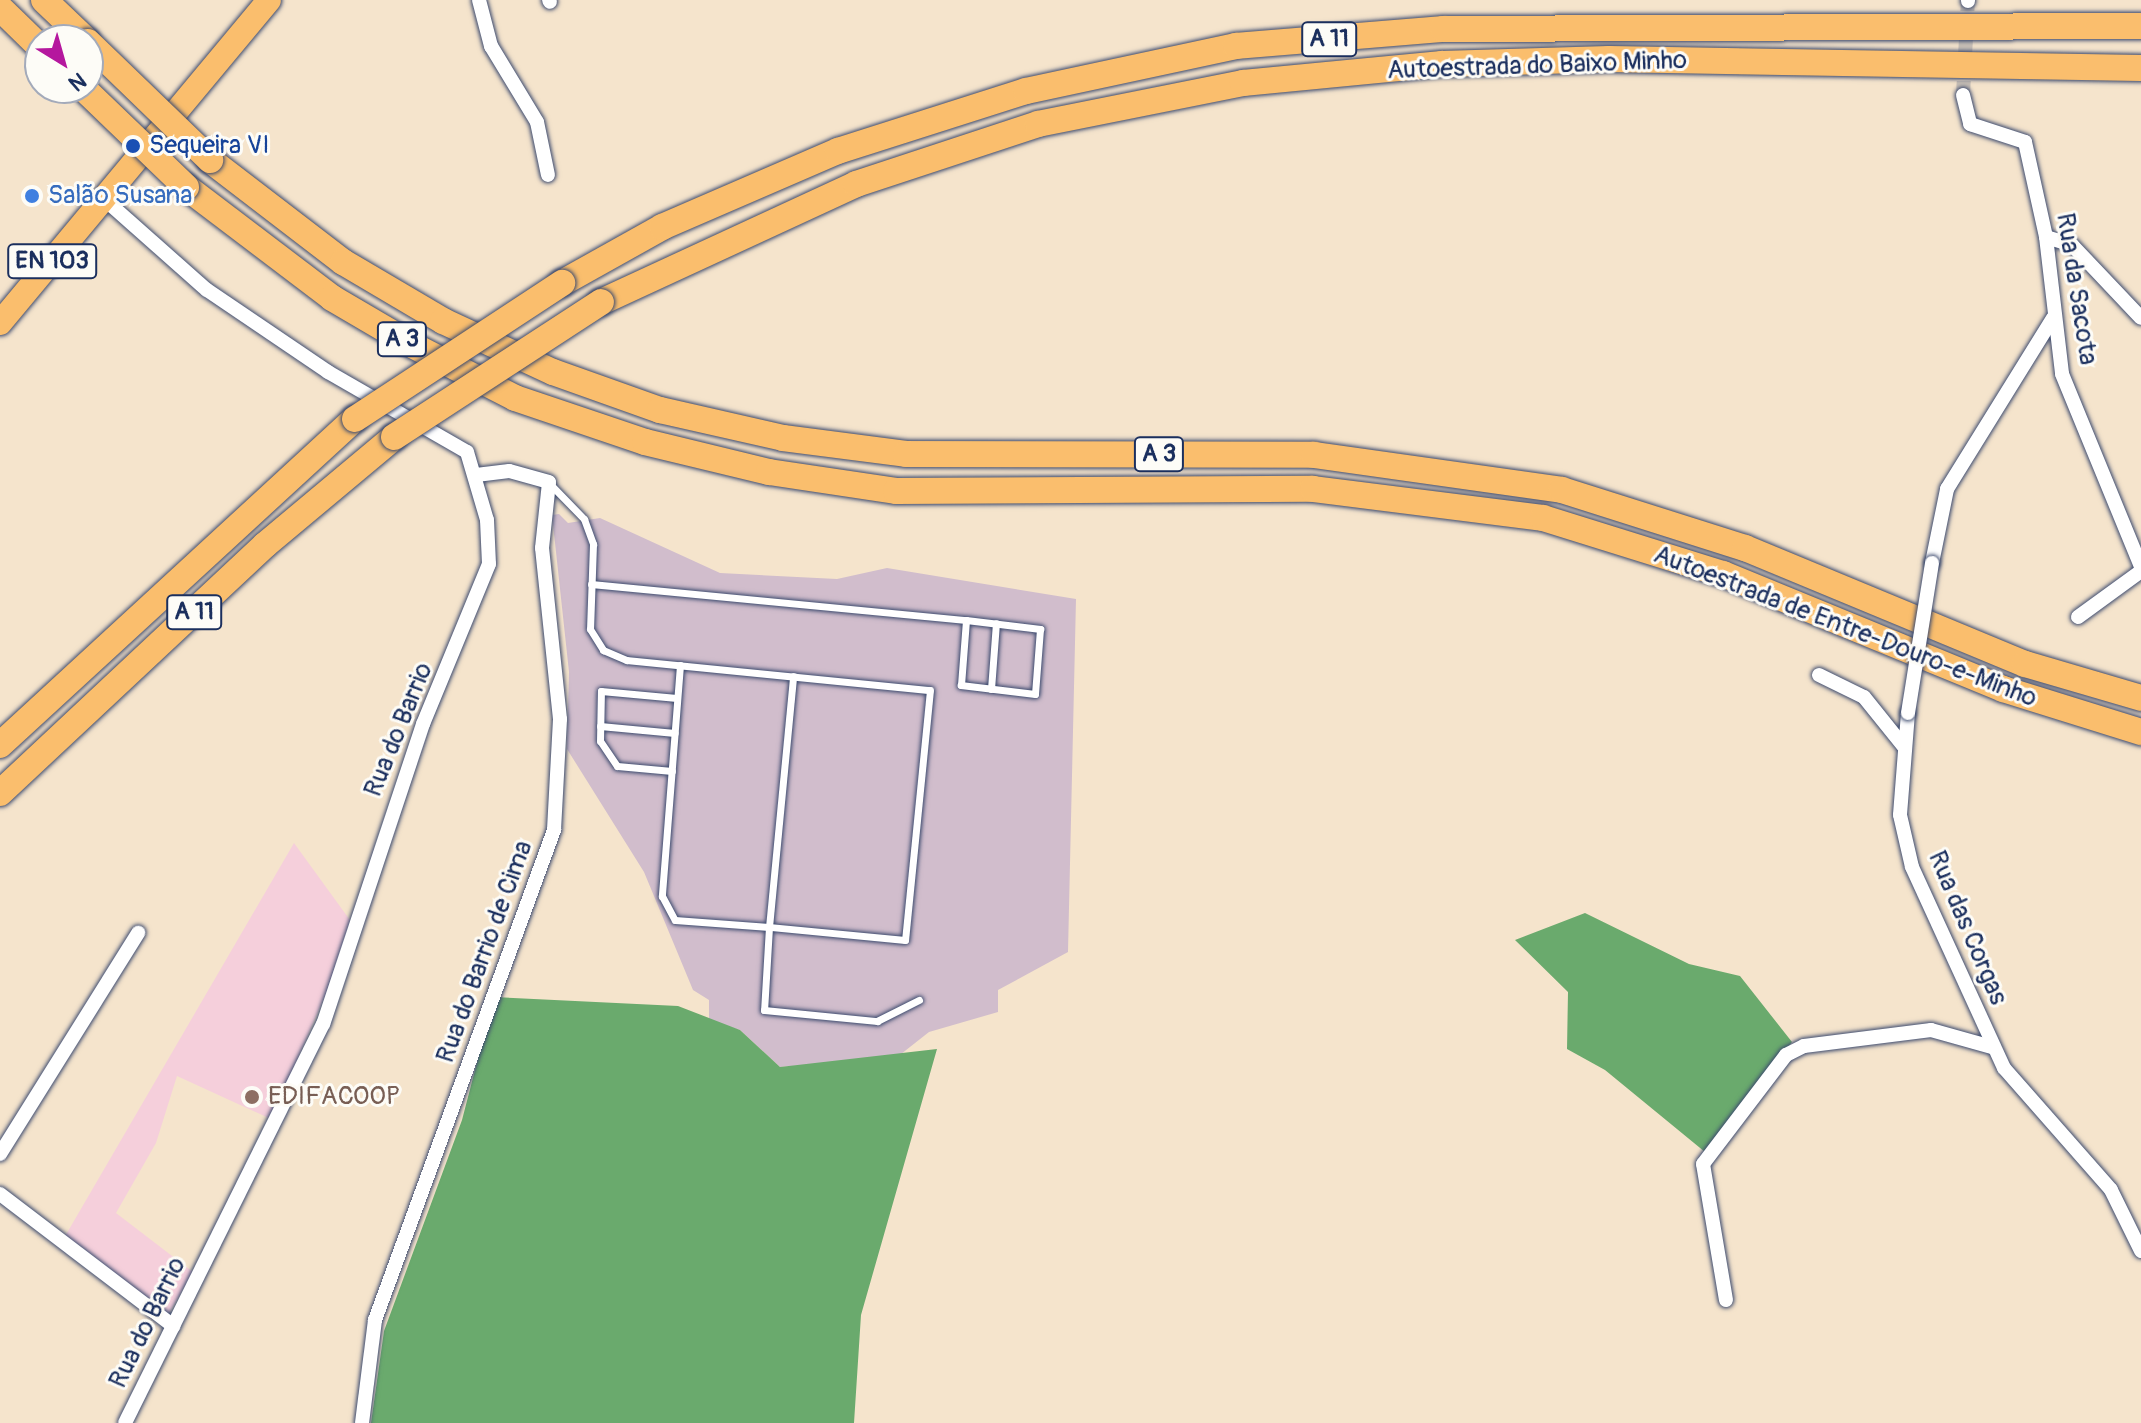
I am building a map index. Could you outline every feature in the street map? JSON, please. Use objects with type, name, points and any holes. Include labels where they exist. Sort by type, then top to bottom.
[{"type":"highway","name":"Autoestrada de Entre-Douro-e-Minho","points":[[44,0],[69,24]]},
{"type":"highway","points":[[0,8],[24,31]]},
{"type":"highway","name":"Autoestrada do Baixo Minho","points":[[0,745],[355,419],[562,283],[662,227],[838,151],[1026,91],[1236,46],[1443,29],[2141,26]]},
{"type":"highway","name":"Autoestrada de Entre-Douro-e-Minho","points":[[104,57],[210,160],[343,262],[443,321],[553,372],[660,410],[783,438],[906,454],[1314,455],[1562,490],[1745,548],[2025,664],[2141,698]]},
{"type":"highway","name":"Autoestrada do Baixo Minho","points":[[0,793],[265,545],[394,437],[601,302],[856,184],[1038,124],[1243,83],[1442,64],[1609,59],[2141,68]]},
{"type":"highway","name":"Autoestrada de Entre-Douro-e-Minho","points":[[100,104],[186,187],[332,298],[412,345],[515,398],[645,442],[769,472],[896,491],[1313,489],[1543,518],[1723,574],[2003,689],[2141,732]]},
{"type":"main road","name":"EN 103","points":[[0,323],[269,0]]},
{"type":"street","points":[[479,0],[491,46],[537,122],[548,175]]},
{"type":"street","name":"Rua da Sacota","points":[[1963,95],[1970,124],[2025,142],[2046,237],[2053,318],[2062,374],[2141,569]]},
{"type":"street","name":"Rua do Barrio","points":[[104,199],[196,281],[288,346],[452,437],[478,475],[489,564],[471,620],[423,724],[323,1024],[125,1423]]},
{"type":"street","points":[[2046,237],[2072,245],[2141,318]]},
{"type":"street","name":"Rua das Corgas","points":[[2053,318],[1947,489],[1908,713],[1900,815],[1912,867],[1993,1047],[2111,1190],[2141,1251]]},
{"type":"street","points":[[478,475],[509,471],[549,482]]},
{"type":"street","name":"Rua do Barrio de Cima","points":[[362,1423],[375,1320],[554,830],[560,719],[542,548],[549,482]]},
{"type":"street","points":[[2078,617],[2141,569]]},
{"type":"street","points":[[1819,675],[1864,697],[1905,748]]},
{"type":"street","points":[[0,1154],[138,933]]},
{"type":"street","points":[[1726,1300],[1703,1164],[1786,1055],[1804,1046],[1931,1030],[1993,1047]]},
{"type":"street","points":[[0,1194],[173,1326]]},
{"type":"lane","points":[[549,482],[584,519],[593,544],[590,629],[603,650],[680,665],[930,690],[905,940],[675,920],[662,896],[680,665]]},
{"type":"lane","points":[[591,584],[966,620],[996,623],[1040,629],[1035,694],[961,685],[966,620]]},
{"type":"lane","points":[[991,689],[996,623]]},
{"type":"lane","points":[[793,676],[764,1010],[877,1021],[919,1000]]},
{"type":"lane","points":[[672,771],[617,766],[600,741],[601,691],[677,698]]},
{"type":"lane","points":[[600,726],[675,733]]},
{"type":"shaded area","points":[[559,514],[568,523],[600,518],[720,573],[837,579],[887,568],[1076,599],[1068,952],[998,990],[998,1012],[929,1032],[896,1058],[780,1067],[740,1030],[709,1021],[709,1000],[693,990],[644,872],[567,749],[569,672],[552,515]]},
{"type":"shaded area","name":"EDIFACOOP","points":[[294,843],[355,927],[271,1119],[177,1076],[156,1143],[116,1213],[193,1272],[166,1318],[64,1238]]},
{"type":"green space","points":[[1585,913],[1689,964],[1740,976],[1792,1042],[1705,1152],[1605,1070],[1567,1049],[1568,992],[1515,940]]},
{"type":"green space","points":[[494,997],[678,1006],[740,1030],[780,1067],[937,1049],[861,1315],[854,1423],[371,1423],[384,1331],[462,1120]]},
{"type":"tunnel","points":[[1963,95],[1968,1]]},
{"type":"place","name":"Sequeira VI","points":[[133,146]]},
{"type":"place","name":"Salão Susana","points":[[32,196]]},
{"type":"place","name":"EDIFACOOP","points":[[252,1097]]}]
